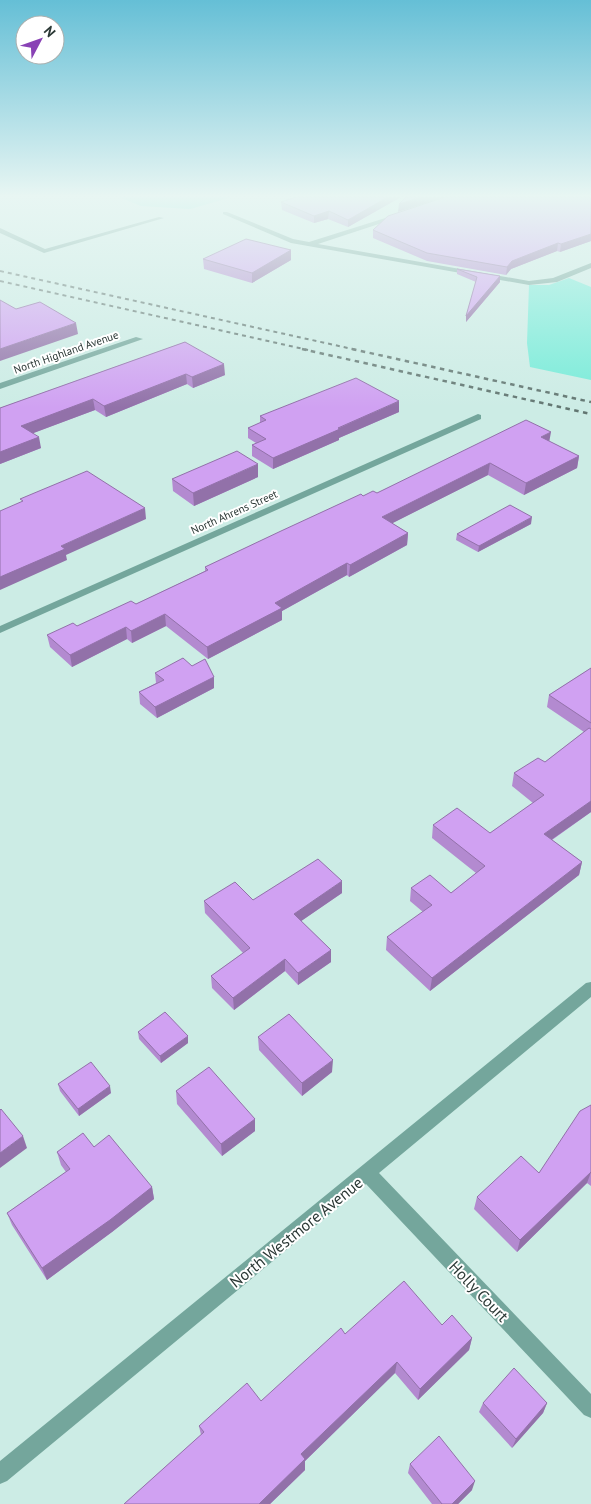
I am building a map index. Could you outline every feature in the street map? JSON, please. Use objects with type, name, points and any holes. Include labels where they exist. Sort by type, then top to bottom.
[{"type":"street","points":[[438,267],[529,283],[554,280],[588,267]]},
{"type":"street","name":"North Highland Avenue","points":[[0,386],[139,339]]},
{"type":"street","name":"North Ahrens Street","points":[[0,630],[478,417]]},
{"type":"street","name":"North Westmore Avenue","points":[[0,1474],[591,988]]},
{"type":"street","name":"Holly Court","points":[[367,1173],[591,1408]]},
{"type":"green space","points":[[569,278],[591,287],[591,380],[530,367],[527,343],[529,285],[549,285]]},
{"type":"building","points":[[232,267],[262,267],[252,273]]},
{"type":"building","points":[[457,269],[500,276],[466,316],[477,277]]},
{"type":"building","points":[[0,300],[16,309],[40,302],[76,323],[0,349]]},
{"type":"building","points":[[185,342],[224,364],[192,377],[186,374],[104,406],[93,399],[21,426],[39,437],[0,452],[0,408]]},
{"type":"building","points":[[356,378],[399,401],[273,458],[252,445],[266,439],[248,428],[266,420],[260,416]]},
{"type":"building","points":[[526,420],[551,432],[541,437],[579,456],[526,483],[490,463],[382,517],[408,533],[350,565],[347,563],[275,603],[282,608],[207,647],[165,614],[131,631],[126,627],[70,655],[47,635],[73,623],[77,626],[131,601],[136,604],[208,570],[205,567],[281,531],[361,494],[363,496],[373,491],[377,493]]},
{"type":"building","points":[[237,451],[258,464],[193,493],[172,479]]},
{"type":"building","points":[[87,471],[145,508],[61,546],[65,549],[0,577],[0,511],[23,501],[20,499]]},
{"type":"building","points":[[510,505],[532,517],[479,546],[457,534]]},
{"type":"building","points":[[183,658],[192,666],[205,659],[214,677],[155,707],[139,692],[164,680],[155,673]]},
{"type":"building","points":[[591,668],[591,723],[549,695]]},
{"type":"building","points":[[589,728],[591,729],[591,801],[544,834],[582,862],[432,978],[387,937],[432,905],[411,888],[430,875],[451,893],[485,866],[433,825],[457,808],[490,833],[544,795],[514,773],[538,758],[545,762]]},
{"type":"building","points":[[318,859],[342,881],[294,914],[331,950],[298,973],[285,959],[233,998],[211,976],[250,948],[204,901],[235,882],[253,900]]},
{"type":"building","points":[[165,1012],[188,1036],[160,1056],[138,1032]]},
{"type":"building","points":[[289,1014],[333,1060],[302,1083],[258,1037]]},
{"type":"building","points":[[91,1062],[110,1086],[78,1109],[58,1084]]},
{"type":"building","points":[[209,1067],[255,1119],[221,1144],[176,1091]]},
{"type":"building","points":[[591,1105],[591,1172],[520,1240],[477,1197],[521,1156],[539,1173],[580,1111]]},
{"type":"building","points":[[0,1110],[23,1136],[0,1153]]},
{"type":"building","points":[[83,1133],[94,1147],[109,1135],[152,1187],[110,1220],[42,1268],[7,1213],[70,1169],[57,1152]]},
{"type":"building","points":[[404,1281],[442,1325],[452,1315],[472,1338],[420,1389],[397,1362],[301,1454],[305,1459],[259,1504],[124,1504],[204,1432],[199,1426],[247,1383],[261,1401],[341,1328],[345,1334]]},
{"type":"building","points":[[514,1368],[547,1403],[516,1439],[483,1403]]},
{"type":"building","points":[[439,1436],[475,1481],[452,1504],[442,1504],[410,1464]]},
{"type":"railway","points":[[0,271],[357,350]]},
{"type":"railway","points":[[0,281],[308,350]]},
{"type":"railway","points":[[302,349],[591,414]]},
{"type":"railway","points":[[352,349],[591,402]]}]
